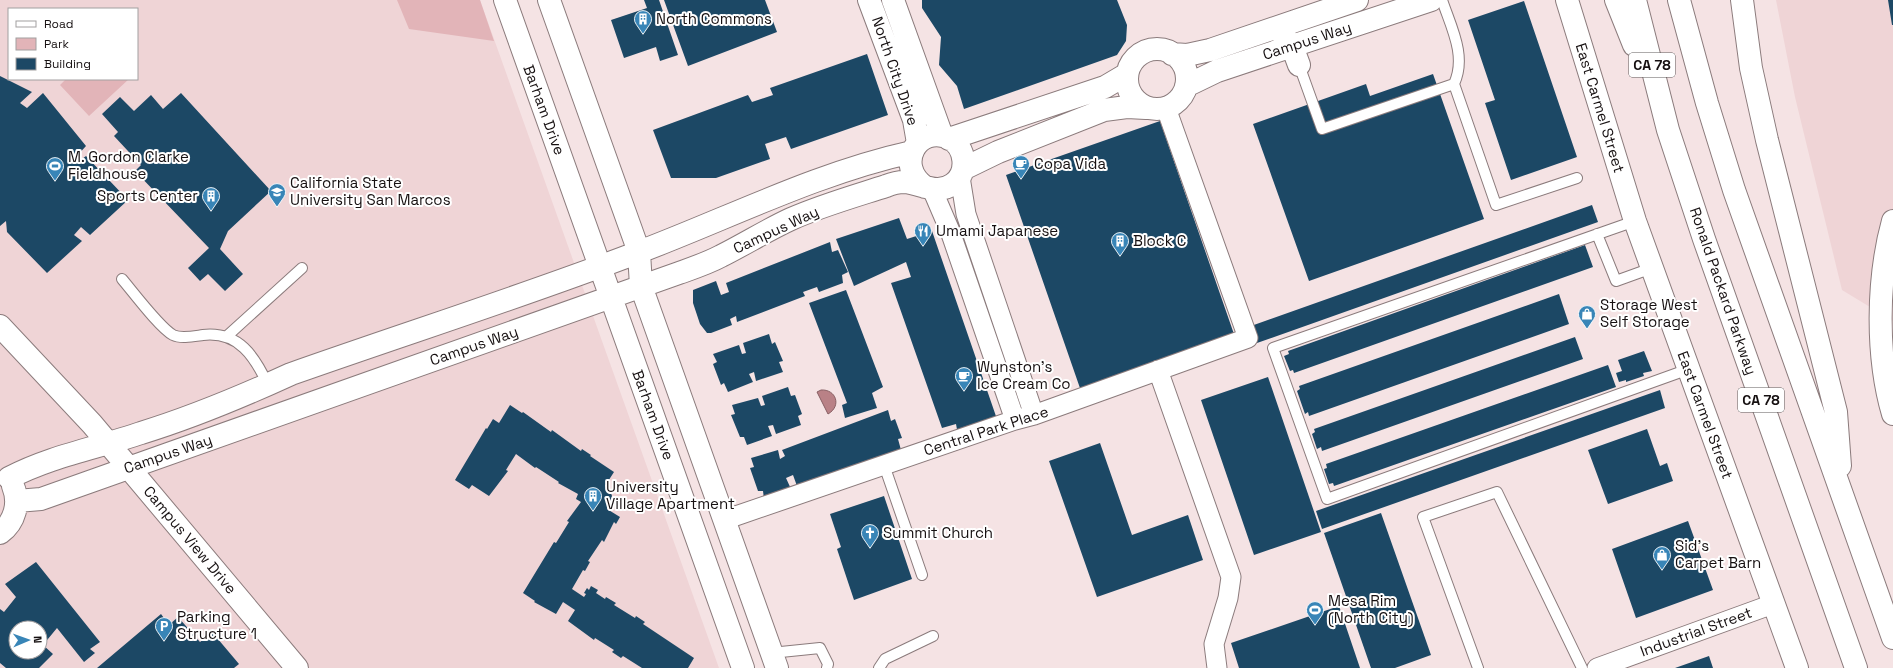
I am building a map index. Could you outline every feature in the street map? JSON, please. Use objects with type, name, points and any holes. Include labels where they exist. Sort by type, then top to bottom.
[{"type":"main road","name":"Barham Drive","points":[[505,0],[742,668]]},
{"type":"main road","points":[[549,0],[639,252]]},
{"type":"main road","name":"North City Drive","points":[[869,0],[914,120],[915,148]]},
{"type":"main road","name":"North City Drive","points":[[893,0],[945,137]]},
{"type":"main road","name":"Campus Way","points":[[4,474],[27,469],[65,455],[154,429],[241,397],[291,374],[639,252],[770,198],[915,148],[933,136],[945,137],[1105,87],[1127,74],[1130,64],[1145,52],[1154,49],[1163,50],[1172,54],[1187,55],[1210,50],[1357,0]]},
{"type":"main road","name":"Campus Way","points":[[1186,86],[1217,71],[1295,55],[1431,0]]},
{"type":"main road","name":"East Carmel Street","points":[[1567,0],[1635,221],[1797,668]]},
{"type":"main road","points":[[1616,0],[1668,130]]},
{"type":"main road","name":"Ronald Packard Parkway","points":[[1635,0],[1668,130],[1704,239],[1856,668]]},
{"type":"main road","name":"CA 78","points":[[1679,0],[1706,103],[1734,190],[1893,638]]},
{"type":"main road","points":[[1742,0],[1751,68],[1767,140],[1836,412],[1842,493]]},
{"type":"main road","points":[[1271,29],[1285,36],[1295,55]]},
{"type":"main road","points":[[1127,74],[1127,85],[1130,94],[1137,103],[1156,108],[1175,103],[1182,95],[1186,86],[1187,77],[1179,60],[1172,54]]},
{"type":"main road","name":"Campus Way","points":[[17,500],[41,499],[611,298],[720,256],[793,218],[880,188],[904,182],[941,190],[948,187],[961,173],[998,152],[1104,110],[1127,107],[1156,108]]},
{"type":"main road","points":[[945,137],[957,144],[961,152],[964,160],[961,173]]},
{"type":"main road","points":[[915,148],[910,167],[913,175],[929,188]]},
{"type":"main road","points":[[1893,221],[1884,279],[1880,335],[1893,414]]},
{"type":"main road","name":"Barham Drive","points":[[639,252],[641,286],[774,660]]},
{"type":"main road","name":"Campus View Drive","points":[[0,326],[130,468],[297,668]]},
{"type":"main road","points":[[0,533],[10,523],[15,512],[17,500],[14,489],[4,474]]},
{"type":"street","name":"Central Park Place","points":[[721,511],[884,465],[1015,420],[1034,415],[1248,338],[1156,108]]},
{"type":"street","points":[[961,173],[966,214],[1034,415]]},
{"type":"street","points":[[929,188],[950,231],[1015,420]]},
{"type":"street","points":[[1158,370],[1181,439],[1231,577],[1228,598],[1214,644],[1217,668]]},
{"type":"street","name":"Industrial Street","points":[[1597,668],[1774,604]]},
{"type":"lane","points":[[1442,0],[1460,53],[1459,73],[1454,84],[1496,205],[1577,178]]},
{"type":"lane","points":[[1295,55],[1322,129],[1454,84]]},
{"type":"lane","points":[[1635,221],[1273,348],[1327,499],[1689,369]]},
{"type":"lane","points":[[1597,234],[1616,281],[1652,268]]},
{"type":"lane","points":[[226,337],[302,268]]},
{"type":"lane","points":[[122,279],[164,328],[174,336],[207,334],[226,337],[243,347],[257,362],[268,385]]},
{"type":"lane","points":[[884,465],[922,575]]},
{"type":"lane","points":[[1478,668],[1423,517],[1497,492],[1582,668]]},
{"type":"lane","points":[[879,668],[885,658],[933,636]]},
{"type":"lane","points":[[774,660],[820,648],[828,664],[827,668]]},
{"type":"shaded area","name":"California State University San Marcos","points":[[0,0],[480,0],[719,668],[0,668]]},
{"type":"shaded area","points":[[1776,0],[1893,0],[1893,321],[1842,290],[1795,97]]},
{"type":"shaded area","points":[[821,390],[830,392],[835,399],[835,407],[828,414],[817,392]]},
{"type":"green space","points":[[397,0],[480,0],[494,41],[409,29]]},
{"type":"green space","points":[[65,80],[128,80],[89,116],[60,85]]},
{"type":"building","name":"North Commons","points":[[644,0],[659,0],[678,55],[660,61],[656,47],[624,58],[611,20],[647,8]]},
{"type":"building","points":[[664,0],[765,0],[777,32],[688,66]]},
{"type":"building","points":[[922,0],[1117,0],[1127,25],[1126,41],[1117,55],[964,109],[957,86],[939,65],[941,37],[922,8]]},
{"type":"building","points":[[1888,0],[1893,0],[1893,25],[1892,25]]},
{"type":"building","points":[[1524,1],[1577,157],[1511,180],[1485,103],[1495,100],[1468,20]]},
{"type":"building","points":[[867,54],[888,115],[791,149],[786,137],[765,144],[770,159],[716,178],[671,178],[653,130],[748,95],[752,102],[773,95],[770,88]]},
{"type":"building","points":[[1433,74],[1484,219],[1309,281],[1253,124],[1366,84],[1370,96]]},
{"type":"building","name":"M. Gordon Clarke Fieldhouse","points":[[0,76],[32,92],[20,103],[27,108],[43,93],[86,146],[75,158],[78,162],[86,156],[128,200],[90,235],[81,227],[74,235],[82,241],[47,273],[7,232],[6,221],[0,226]]},
{"type":"building","name":"Sports Center","points":[[181,93],[271,191],[228,231],[220,249],[243,274],[225,291],[208,274],[200,281],[188,268],[209,248],[135,171],[141,165],[114,136],[118,132],[102,114],[120,97],[134,111],[151,95],[163,109]]},
{"type":"building","name":"Block C","points":[[1160,121],[1235,337],[1081,391],[1006,175]]},
{"type":"building","points":[[1592,205],[1598,222],[1257,343],[1251,326]]},
{"type":"building","points":[[899,218],[907,239],[932,231],[998,422],[958,435],[956,424],[942,428],[891,283],[911,277],[906,262],[854,286],[836,239]]},
{"type":"building","points":[[830,242],[832,252],[838,250],[848,272],[842,275],[843,283],[819,292],[817,287],[803,292],[805,296],[737,322],[736,316],[730,319],[732,325],[711,333],[707,333],[700,324],[693,303],[693,290],[716,281],[721,295],[729,292],[726,283]]},
{"type":"building","points":[[1585,245],[1593,267],[1294,373],[1293,370],[1290,371],[1284,356],[1289,354],[1288,351]]},
{"type":"building","points":[[846,290],[883,387],[872,393],[877,408],[845,418],[842,405],[847,403],[809,303]]},
{"type":"building","points":[[1559,294],[1569,324],[1309,416],[1308,412],[1305,414],[1297,391],[1300,389],[1299,386]]},
{"type":"building","points":[[769,334],[772,344],[775,342],[783,361],[779,362],[783,372],[756,381],[754,372],[749,374],[753,382],[728,392],[724,383],[721,385],[713,364],[717,362],[713,354],[739,345],[742,354],[746,353],[743,343]]},
{"type":"building","points":[[1575,337],[1583,359],[1322,451],[1321,447],[1317,449],[1312,434],[1315,432],[1314,429]]},
{"type":"building","points":[[1644,351],[1652,371],[1643,373],[1644,376],[1626,382],[1626,380],[1619,382],[1616,373],[1622,371],[1618,360]]},
{"type":"building","points":[[1608,365],[1616,387],[1334,486],[1333,483],[1329,484],[1324,469],[1327,468],[1326,464]]},
{"type":"building","points":[[1268,377],[1321,532],[1254,555],[1201,400]]},
{"type":"building","points":[[788,387],[791,396],[795,395],[802,414],[798,416],[801,425],[776,434],[773,425],[768,426],[772,436],[747,445],[744,437],[740,437],[731,415],[735,414],[732,405],[758,398],[761,406],[765,405],[762,396]]},
{"type":"building","points":[[1660,390],[1665,408],[1322,529],[1316,511]]},
{"type":"building","name":"University Village Apartment","points":[[510,405],[522,413],[523,412],[551,432],[552,430],[581,451],[582,449],[614,472],[605,486],[610,490],[612,496],[607,509],[620,517],[616,524],[614,522],[604,542],[602,540],[588,561],[590,562],[585,571],[583,570],[572,589],[584,597],[586,594],[584,593],[587,588],[589,590],[591,586],[598,590],[596,593],[605,599],[606,597],[616,603],[614,605],[635,618],[636,616],[645,622],[643,624],[694,658],[688,668],[642,668],[623,656],[621,658],[612,652],[614,650],[595,638],[594,640],[568,621],[575,610],[563,602],[556,614],[534,602],[535,601],[523,593],[554,542],[556,543],[569,522],[567,521],[581,502],[576,499],[578,494],[558,483],[559,482],[536,467],[535,468],[516,454],[506,470],[508,471],[489,496],[472,485],[469,489],[455,480],[486,428],[487,429],[493,419],[499,423]]},
{"type":"building","points":[[888,410],[891,421],[895,419],[902,438],[898,439],[901,450],[797,486],[793,475],[786,478],[791,489],[764,499],[763,491],[758,491],[750,468],[754,467],[751,458],[778,450],[780,459],[785,456],[782,450]]},
{"type":"building","points":[[1647,429],[1660,466],[1667,463],[1673,481],[1608,504],[1588,450]]},
{"type":"building","points":[[1100,443],[1132,535],[1188,515],[1203,560],[1097,597],[1049,461]]},
{"type":"building","name":"Summit Church","points":[[884,496],[912,579],[854,600],[837,549],[841,547],[830,514]]},
{"type":"building","points":[[1381,513],[1431,655],[1395,668],[1371,668],[1324,533]]},
{"type":"building","name":"Sid's Carpet Barn","points":[[1688,521],[1713,590],[1636,618],[1612,549]]},
{"type":"building","points":[[36,562],[100,642],[90,649],[95,653],[84,662],[57,628],[48,639],[48,620],[8,620],[8,660],[47,660],[39,668],[6,668],[0,663],[0,609],[4,612],[16,597],[5,584]]},
{"type":"building","name":"Mesa Rim (North City)","points":[[1339,606],[1360,668],[1239,668],[1231,643]]},
{"type":"building","name":"Parking Structure 1","points":[[161,614],[169,625],[178,617],[200,642],[212,632],[239,664],[234,668],[97,668]]},
{"type":"building","points":[[48,650],[53,654],[48,659]]},
{"type":"building","points":[[1709,656],[1713,668],[1675,668]]},
{"type":"place","name":"North Commons","points":[[643,34]]},
{"type":"place","name":"Copa Vida","points":[[1021,179]]},
{"type":"place","name":"M. Gordon Clarke Fieldhouse","points":[[55,181]]},
{"type":"place","name":"California State University San Marcos","points":[[277,207]]},
{"type":"place","name":"Sports Center","points":[[211,211]]},
{"type":"place","name":"Umami Japanese","points":[[923,246]]},
{"type":"place","name":"Block C","points":[[1120,256]]},
{"type":"place","name":"Storage West Self Storage","points":[[1587,329]]},
{"type":"place","name":"Wynston's Ice Cream Co","points":[[964,391]]},
{"type":"place","name":"University Village Apartment","points":[[593,511]]},
{"type":"place","name":"Summit Church","points":[[870,548]]},
{"type":"place","name":"Sid's Carpet Barn","points":[[1662,570]]},
{"type":"place","name":"Mesa Rim (North City)","points":[[1315,625]]},
{"type":"place","name":"Parking Structure 1","points":[[164,641]]}]
